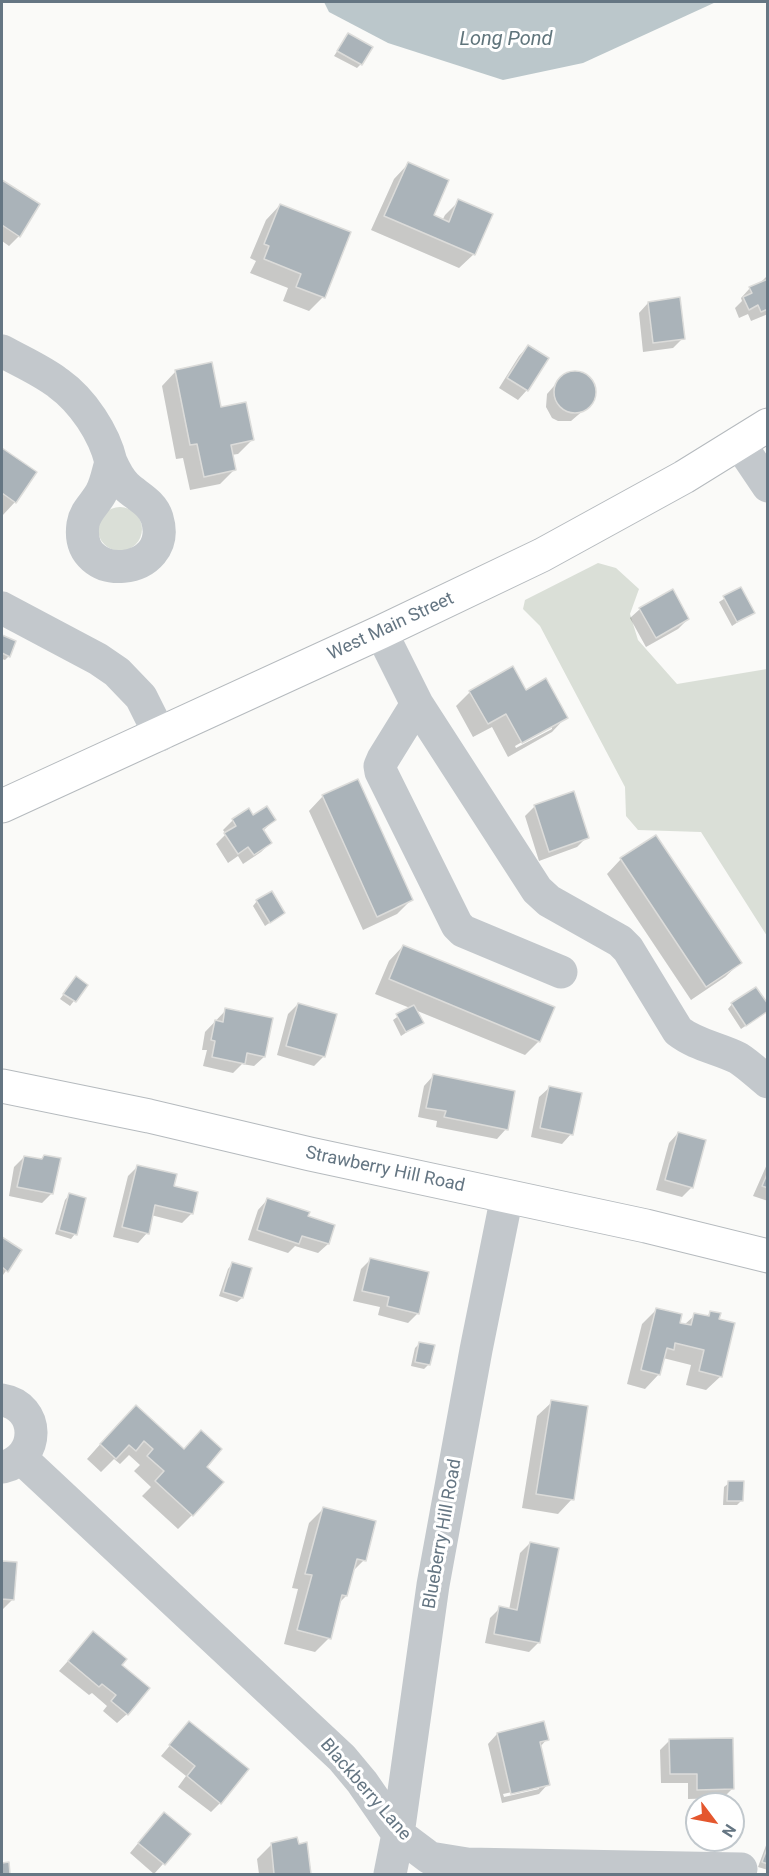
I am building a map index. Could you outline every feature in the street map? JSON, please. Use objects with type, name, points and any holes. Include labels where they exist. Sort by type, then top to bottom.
[{"type":"main road","name":"West Main Street","points":[[2,806],[381,632],[581,535],[684,477],[768,425]]},
{"type":"main road","name":"Strawberry Hill Road","points":[[2,1086],[646,1226],[768,1256]]},
{"type":"street","points":[[2,351],[45,374],[69,391],[100,432],[111,462]]},
{"type":"street","points":[[739,443],[768,486]]},
{"type":"street","points":[[2,608],[98,659],[117,672],[141,697],[160,735]]},
{"type":"street","points":[[381,632],[417,704],[537,890],[549,901],[620,941],[628,949],[678,1031],[688,1040],[737,1058],[768,1082]]},
{"type":"street","points":[[417,704],[382,759],[381,772],[457,925],[462,931],[561,972]]},
{"type":"street","name":"Blueberry Hill Road","points":[[390,1875],[398,1834],[433,1586],[478,1339],[507,1196]]},
{"type":"street","name":"Blackberry Lane","points":[[2,1400],[19,1407],[31,1425],[29,1446],[11,1463],[342,1758],[362,1782],[398,1834],[430,1858],[467,1864],[741,1869]]},
{"type":"shaded area","points":[[120,507],[135,514],[142,529],[135,544],[120,551],[105,544],[98,529],[105,514]]},
{"type":"shaded area","points":[[598,563],[616,568],[639,589],[630,614],[638,640],[677,684],[767,669],[767,936],[701,832],[638,830],[626,816],[625,787],[540,626],[523,609],[525,600]]},
{"type":"water","name":"Long Pond","points":[[324,2],[716,2],[583,63],[503,80],[388,43],[329,12]]},
{"type":"building","points":[[348,33],[373,47],[362,65],[337,51]]},
{"type":"building","points":[[408,162],[449,180],[434,215],[449,222],[458,199],[493,214],[475,255],[384,216]]},
{"type":"building","points":[[2,180],[40,204],[20,237],[2,225]]},
{"type":"building","points":[[280,204],[351,232],[325,298],[296,287],[301,274],[264,259],[269,246],[264,244]]},
{"type":"building","points":[[768,279],[768,309],[761,312],[758,305],[749,310],[743,297],[752,293],[749,287]]},
{"type":"building","points":[[680,297],[685,339],[653,343],[648,302]]},
{"type":"building","points":[[528,345],[549,358],[528,391],[507,378]]},
{"type":"building","points":[[212,362],[221,407],[246,402],[254,440],[231,445],[236,470],[204,477],[197,444],[190,445],[175,370]]},
{"type":"building","points":[[575,371],[590,377],[596,392],[590,407],[575,413],[560,407],[554,392],[560,377]]},
{"type":"building","points":[[2,448],[37,472],[16,503],[2,493]]},
{"type":"building","points":[[741,587],[755,613],[737,622],[723,596]]},
{"type":"building","points":[[673,589],[689,619],[656,638],[639,608]]},
{"type":"building","points":[[2,635],[16,641],[10,657],[2,653]]},
{"type":"building","points":[[513,666],[526,690],[546,678],[568,718],[522,743],[506,714],[488,724],[469,691]]},
{"type":"building","points":[[358,779],[413,900],[377,917],[322,795]]},
{"type":"building","points":[[574,791],[589,838],[549,852],[534,805]]},
{"type":"building","points":[[267,806],[276,820],[263,829],[272,843],[254,855],[248,847],[238,854],[224,833],[236,826],[232,819],[249,808],[253,815]]},
{"type":"building","points":[[656,835],[742,963],[706,987],[620,858]]},
{"type":"building","points":[[272,891],[285,913],[270,923],[256,900]]},
{"type":"building","points":[[403,945],[555,1007],[540,1042],[389,979]]},
{"type":"building","points":[[76,976],[88,985],[76,1002],[63,994]]},
{"type":"building","points":[[756,987],[768,1004],[768,1011],[746,1026],[731,1003]]},
{"type":"building","points":[[298,1003],[337,1014],[325,1057],[286,1046]]},
{"type":"building","points":[[414,1005],[424,1023],[406,1032],[396,1014]]},
{"type":"building","points":[[225,1008],[273,1018],[265,1057],[247,1053],[245,1064],[212,1057],[215,1041],[211,1040],[215,1020],[223,1022]]},
{"type":"building","points":[[433,1074],[515,1091],[508,1130],[444,1117],[446,1111],[426,1108]]},
{"type":"building","points":[[549,1086],[582,1093],[573,1135],[540,1128]]},
{"type":"building","points":[[678,1132],[706,1140],[693,1188],[665,1180]]},
{"type":"building","points":[[44,1155],[61,1158],[53,1194],[17,1187],[24,1156],[42,1159]]},
{"type":"building","points":[[137,1165],[177,1174],[174,1186],[198,1192],[193,1214],[155,1205],[149,1234],[122,1227]]},
{"type":"building","points":[[768,1172],[768,1188],[762,1186]]},
{"type":"building","points":[[69,1193],[86,1198],[77,1235],[59,1230]]},
{"type":"building","points":[[267,1198],[310,1212],[308,1216],[335,1225],[329,1244],[302,1236],[299,1244],[257,1230]]},
{"type":"building","points":[[2,1237],[22,1250],[8,1272],[2,1267]]},
{"type":"building","points":[[370,1258],[429,1272],[419,1314],[387,1306],[389,1297],[362,1291]]},
{"type":"building","points":[[232,1262],[252,1268],[243,1298],[223,1292]]},
{"type":"building","points":[[656,1308],[682,1314],[680,1323],[691,1325],[694,1313],[709,1316],[710,1311],[721,1313],[719,1319],[735,1323],[722,1377],[699,1371],[704,1350],[675,1343],[674,1350],[667,1348],[660,1375],[641,1370]]},
{"type":"building","points":[[419,1342],[435,1345],[430,1365],[415,1362]]},
{"type":"building","points":[[551,1400],[588,1406],[574,1500],[536,1494]]},
{"type":"building","points":[[136,1405],[184,1449],[201,1430],[222,1449],[207,1467],[224,1482],[193,1516],[155,1481],[164,1471],[147,1456],[153,1449],[144,1441],[136,1451],[129,1445],[116,1459],[100,1444]]},
{"type":"building","points":[[728,1481],[744,1481],[743,1501],[727,1501]]},
{"type":"building","points":[[323,1507],[376,1521],[366,1561],[357,1559],[347,1596],[342,1595],[331,1639],[297,1630],[312,1575],[305,1574]]},
{"type":"building","points":[[530,1542],[559,1548],[540,1643],[494,1634],[499,1606],[517,1610]]},
{"type":"building","points":[[2,1561],[17,1562],[14,1600],[2,1599]]},
{"type":"building","points":[[93,1631],[127,1659],[122,1665],[150,1688],[128,1715],[111,1701],[116,1695],[102,1684],[99,1687],[68,1661]]},
{"type":"building","points":[[189,1721],[249,1769],[221,1804],[187,1776],[195,1766],[169,1745]]},
{"type":"building","points":[[544,1721],[549,1740],[540,1742],[550,1785],[511,1794],[497,1733]]},
{"type":"building","points":[[733,1738],[734,1789],[697,1790],[697,1774],[670,1774],[669,1739]]},
{"type":"building","points":[[164,1812],[191,1834],[165,1865],[138,1843]]},
{"type":"building","points":[[297,1837],[299,1844],[307,1842],[311,1874],[274,1874],[271,1843]]},
{"type":"building","points":[[768,1846],[768,1864],[762,1862]]},
{"type":"building","points":[[9,1862],[10,1874],[2,1874],[2,1863]]}]
